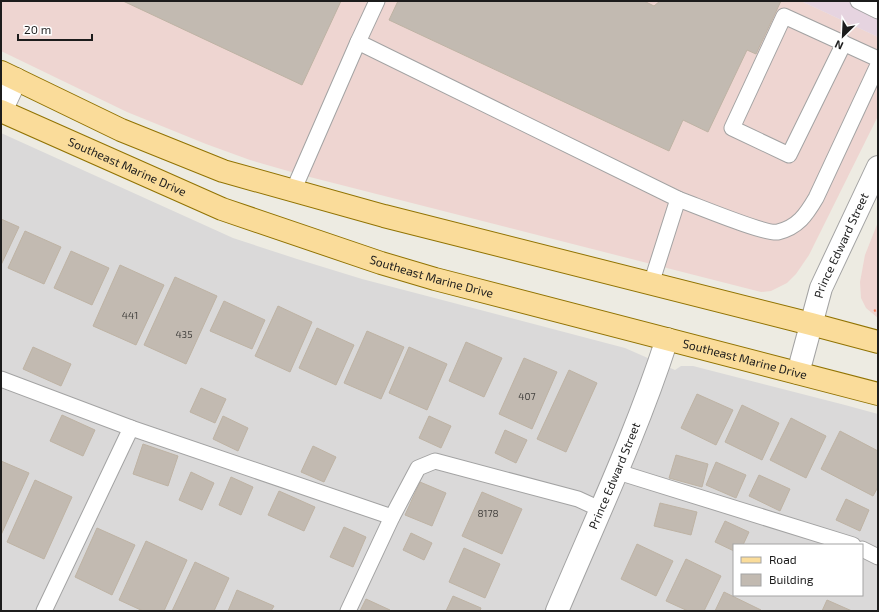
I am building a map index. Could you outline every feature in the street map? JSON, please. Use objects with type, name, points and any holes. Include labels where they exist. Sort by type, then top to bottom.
[{"type":"main road","points":[[8,76],[136,136],[223,171],[384,216],[878,342]]},
{"type":"main road","name":"Southeast Marine Drive","points":[[1,111],[222,209],[358,256],[435,279],[878,394]]},
{"type":"street","points":[[1,111],[8,76]]},
{"type":"street","name":"Prince Edward Street","points":[[798,373],[821,288],[878,167]]},
{"type":"street","name":"Prince Edward Street","points":[[557,611],[618,472],[656,374],[667,338]]},
{"type":"lane","points":[[293,191],[377,1]]},
{"type":"lane","points":[[858,1],[878,9]]},
{"type":"lane","points":[[844,43],[789,155],[732,128],[784,16],[844,43],[878,59]]},
{"type":"lane","points":[[358,42],[678,198],[750,226],[776,233],[793,227],[806,216],[816,198],[878,65]]},
{"type":"lane","points":[[651,284],[678,198]]},
{"type":"lane","points":[[1,379],[131,428],[392,517]]},
{"type":"lane","points":[[44,611],[131,428]]},
{"type":"lane","points":[[348,611],[392,517],[418,468],[435,461],[578,500],[602,510]]},
{"type":"lane","points":[[618,472],[850,544]]},
{"type":"lane","points":[[863,549],[878,556]]},
{"type":"path","points":[[874,311],[878,309]]},
{"type":"shaded area","points":[[1,1],[801,1],[878,37],[878,116],[809,255],[796,274],[787,283],[771,291],[761,292],[302,175],[250,160],[206,144],[127,112],[1,51]]},
{"type":"shaded area","points":[[801,1],[878,1],[878,37]]},
{"type":"shaded area","points":[[1,133],[233,238],[297,259],[362,279],[625,348],[675,370],[681,366],[693,366],[878,414],[878,611],[1,611]]},
{"type":"shaded area","points":[[878,222],[878,318],[866,308],[861,298],[860,282],[865,255]]},
{"type":"building","points":[[123,1],[341,1],[302,85]]},
{"type":"building","points":[[398,1],[644,1],[654,6],[660,1],[781,1],[756,54],[747,50],[708,132],[683,120],[669,151],[389,20]]},
{"type":"building","points":[[1,219],[19,227],[1,265]]},
{"type":"building","points":[[25,231],[61,247],[44,284],[8,268]]},
{"type":"building","points":[[71,251],[109,268],[92,305],[54,288]]},
{"type":"building","points":[[120,265],[164,285],[136,345],[93,326]]},
{"type":"building","points":[[175,277],[217,296],[186,364],[144,345]]},
{"type":"building","points":[[224,301],[265,320],[252,349],[210,331]]},
{"type":"building","points":[[278,306],[312,322],[290,372],[255,356]]},
{"type":"building","points":[[317,328],[354,345],[336,385],[299,368]]},
{"type":"building","points":[[367,331],[404,347],[381,399],[344,383]]},
{"type":"building","points":[[466,342],[502,358],[484,397],[449,381]]},
{"type":"building","points":[[33,347],[71,364],[61,386],[23,369]]},
{"type":"building","points":[[409,347],[447,364],[427,410],[389,393]]},
{"type":"building","points":[[524,358],[557,372],[532,429],[499,414]]},
{"type":"building","points":[[569,370],[597,383],[566,452],[537,439]]},
{"type":"building","points":[[201,388],[226,399],[215,423],[190,412]]},
{"type":"building","points":[[697,394],[733,410],[716,445],[681,428]]},
{"type":"building","points":[[742,405],[779,423],[762,460],[725,442]]},
{"type":"building","points":[[62,415],[95,430],[83,456],[50,441]]},
{"type":"building","points":[[223,416],[248,428],[238,451],[213,439]]},
{"type":"building","points":[[429,416],[451,426],[441,448],[419,438]]},
{"type":"building","points":[[791,418],[826,436],[806,478],[770,460]]},
{"type":"building","points":[[505,430],[527,440],[516,463],[495,453]]},
{"type":"building","points":[[840,431],[878,451],[878,487],[873,496],[821,469]]},
{"type":"building","points":[[143,444],[178,456],[168,486],[133,474]]},
{"type":"building","points":[[313,446],[336,457],[324,482],[301,472]]},
{"type":"building","points":[[676,455],[708,464],[702,487],[669,478]]},
{"type":"building","points":[[1,461],[29,473],[1,535]]},
{"type":"building","points":[[716,462],[746,475],[736,498],[706,485]]},
{"type":"building","points":[[191,472],[214,483],[202,510],[179,500]]},
{"type":"building","points":[[759,475],[790,489],[780,511],[749,496]]},
{"type":"building","points":[[231,477],[253,487],[241,515],[219,505]]},
{"type":"building","points":[[35,480],[72,497],[44,559],[7,542]]},
{"type":"building","points":[[420,482],[446,493],[432,526],[405,515]]},
{"type":"building","points":[[279,491],[315,507],[304,531],[268,515]]},
{"type":"building","points":[[482,492],[522,509],[502,554],[462,536]]},
{"type":"building","points":[[846,499],[869,510],[860,531],[836,520]]},
{"type":"building","points":[[660,503],[697,512],[691,535],[654,526]]},
{"type":"building","points":[[725,521],[749,532],[743,544],[733,544],[733,551],[715,542]]},
{"type":"building","points":[[344,527],[366,537],[353,567],[330,557]]},
{"type":"building","points":[[97,528],[135,545],[112,595],[75,577]]},
{"type":"building","points":[[411,533],[432,543],[424,560],[403,550]]},
{"type":"building","points":[[146,541],[187,560],[164,611],[143,611],[119,600]]},
{"type":"building","points":[[637,544],[673,561],[656,596],[621,579]]},
{"type":"building","points":[[464,548],[500,564],[485,598],[449,582]]},
{"type":"building","points":[[686,559],[721,576],[704,611],[688,611],[666,601]]},
{"type":"building","points":[[195,562],[229,578],[214,611],[172,611]]},
{"type":"building","points":[[237,590],[274,606],[271,611],[228,611]]},
{"type":"building","points":[[724,592],[761,610],[715,611]]},
{"type":"building","points":[[453,596],[481,608],[480,611],[446,611]]},
{"type":"building","points":[[366,599],[390,610],[360,611]]},
{"type":"building","points":[[827,600],[852,611],[822,611]]}]
